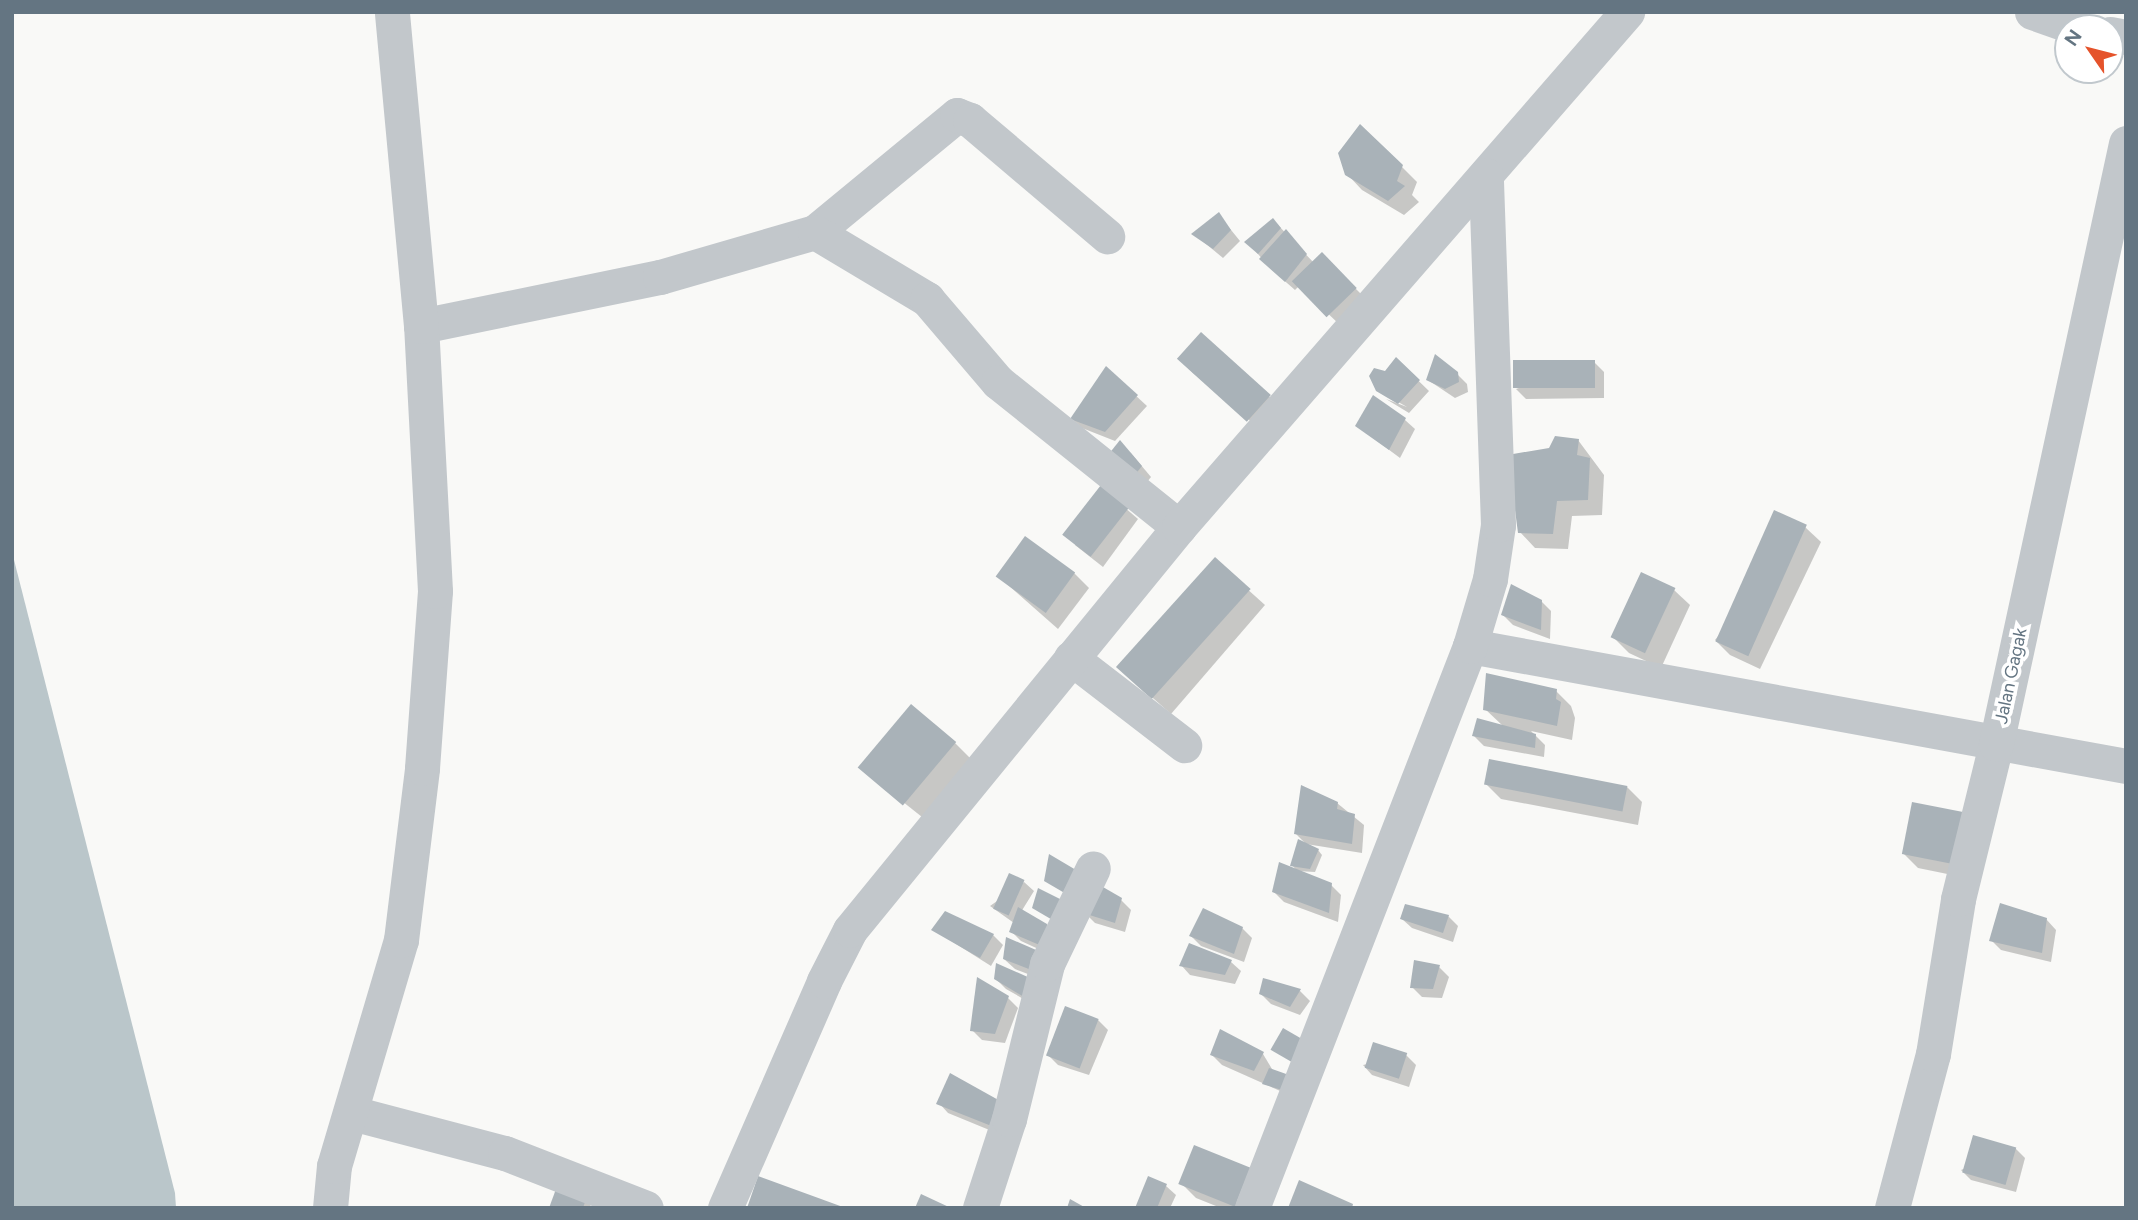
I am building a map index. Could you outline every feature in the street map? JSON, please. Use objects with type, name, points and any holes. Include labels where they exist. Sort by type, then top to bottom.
[{"type":"street","points":[[330,1208],[334,1166],[352,1113],[401,940],[422,768],[435,591],[421,327],[392,12]]},
{"type":"street","points":[[725,1208],[824,981],[850,930],[1179,527],[1627,12]]},
{"type":"street","points":[[2032,12],[2054,20]]},
{"type":"street","points":[[421,327],[660,277],[815,232],[957,115],[970,120],[1107,236]]},
{"type":"street","name":"Jalan Gagak","points":[[1892,1208],[1933,1054],[1958,899],[1996,744],[2126,143]]},
{"type":"street","points":[[1252,1208],[1470,646],[1490,579],[1498,525],[1486,175]]},
{"type":"street","points":[[815,232],[927,299],[998,382],[1179,527]]},
{"type":"street","points":[[1470,646],[2126,766]]},
{"type":"street","points":[[1071,658],[1184,745]]},
{"type":"street","points":[[980,1208],[1009,1119],[1047,964],[1093,868]]},
{"type":"street","points":[[352,1113],[505,1153],[646,1208]]},
{"type":"shaded area","points":[[12,552],[175,1193],[176,1208],[12,1208]]},
{"type":"building","points":[[1360,124],[1403,165],[1397,181],[1405,186],[1388,201],[1345,175],[1338,153]]},
{"type":"building","points":[[1219,212],[1231,230],[1213,249],[1191,234]]},
{"type":"building","points":[[1273,218],[1281,228],[1258,254],[1244,242]]},
{"type":"building","points":[[1286,229],[1307,254],[1285,282],[1259,259]]},
{"type":"building","points":[[1322,252],[1357,288],[1327,317],[1292,281]]},
{"type":"building","points":[[1201,332],[1271,395],[1247,422],[1177,359]]},
{"type":"building","points":[[1435,354],[1458,372],[1459,382],[1445,389],[1426,380]]},
{"type":"building","points":[[1396,357],[1420,380],[1398,404],[1376,391],[1369,376],[1374,368],[1385,371]]},
{"type":"building","points":[[1513,360],[1595,360],[1595,388],[1513,388]]},
{"type":"building","points":[[1106,366],[1138,395],[1105,432],[1070,419]]},
{"type":"building","points":[[1373,395],[1406,418],[1389,450],[1355,426]]},
{"type":"building","points":[[1555,436],[1579,439],[1577,455],[1590,458],[1588,500],[1557,501],[1553,534],[1518,533],[1510,472],[1513,454],[1549,448]]},
{"type":"building","points":[[1120,440],[1142,466],[1130,481],[1104,460]]},
{"type":"building","points":[[1101,485],[1129,507],[1091,557],[1062,535]]},
{"type":"building","points":[[1774,510],[1807,525],[1748,656],[1715,642]]},
{"type":"building","points":[[1025,536],[1075,572],[1046,613],[996,576]]},
{"type":"building","points":[[1215,557],[1251,589],[1152,699],[1116,667]]},
{"type":"building","points":[[1641,572],[1675,588],[1645,653],[1611,637]]},
{"type":"building","points":[[1511,584],[1542,600],[1541,630],[1501,615]]},
{"type":"building","points":[[1486,673],[1557,689],[1556,699],[1561,702],[1557,726],[1483,710]]},
{"type":"building","points":[[911,704],[956,742],[903,806],[858,768]]},
{"type":"building","points":[[1477,718],[1536,734],[1535,748],[1472,736]]},
{"type":"building","points":[[1489,759],[1627,786],[1622,811],[1484,785]]},
{"type":"building","points":[[1301,785],[1338,802],[1337,809],[1355,814],[1352,844],[1294,834]]},
{"type":"building","points":[[1912,802],[1963,812],[1953,864],[1902,854]]},
{"type":"building","points":[[1298,839],[1319,849],[1310,869],[1290,866]]},
{"type":"building","points":[[1049,854],[1076,870],[1068,895],[1044,881]]},
{"type":"building","points":[[1279,862],[1332,883],[1329,913],[1272,892]]},
{"type":"building","points":[[1009,873],[1025,880],[1009,916],[993,909]]},
{"type":"building","points":[[1096,883],[1122,898],[1115,923],[1083,913]]},
{"type":"building","points":[[1038,888],[1072,905],[1061,925],[1032,908]]},
{"type":"building","points":[[2000,903],[2047,918],[2042,953],[1989,941]]},
{"type":"building","points":[[1405,904],[1449,915],[1443,933],[1400,919]]},
{"type":"building","points":[[1018,907],[1047,924],[1049,949],[1009,932]]},
{"type":"building","points":[[1203,908],[1243,927],[1234,954],[1189,936]]},
{"type":"building","points":[[945,911],[994,934],[980,958],[931,930]]},
{"type":"building","points":[[1006,937],[1043,953],[1039,973],[1003,959]]},
{"type":"building","points":[[1189,943],[1232,960],[1225,975],[1179,966]]},
{"type":"building","points":[[1414,960],[1440,965],[1433,989],[1410,988]]},
{"type":"building","points":[[996,963],[1030,978],[1024,997],[994,979]]},
{"type":"building","points":[[977,977],[1009,996],[995,1034],[970,1031]]},
{"type":"building","points":[[1263,978],[1301,989],[1290,1007],[1259,994]]},
{"type":"building","points":[[1065,1006],[1099,1019],[1080,1068],[1046,1055]]},
{"type":"building","points":[[1283,1028],[1304,1040],[1291,1062],[1270,1050]]},
{"type":"building","points":[[1220,1029],[1264,1052],[1254,1071],[1210,1055]]},
{"type":"building","points":[[1373,1042],[1407,1053],[1399,1079],[1365,1068]]},
{"type":"building","points":[[1269,1068],[1289,1075],[1282,1090],[1262,1084]]},
{"type":"building","points":[[950,1073],[1002,1102],[994,1127],[936,1104]]},
{"type":"building","points":[[1973,1135],[2016,1147],[2006,1185],[1962,1172]]},
{"type":"building","points":[[1194,1145],[1251,1168],[1235,1207],[1178,1184]]},
{"type":"building","points":[[758,1176],[843,1207],[843,1208],[747,1208]]},
{"type":"building","points":[[1148,1176],[1167,1184],[1157,1208],[1135,1208]]},
{"type":"building","points":[[1299,1180],[1353,1204],[1352,1208],[1288,1208]]},
{"type":"building","points":[[556,1189],[586,1199],[583,1208],[549,1208]]},
{"type":"building","points":[[921,1194],[951,1208],[915,1208]]},
{"type":"building","points":[[1070,1199],[1086,1208],[1067,1208]]}]
